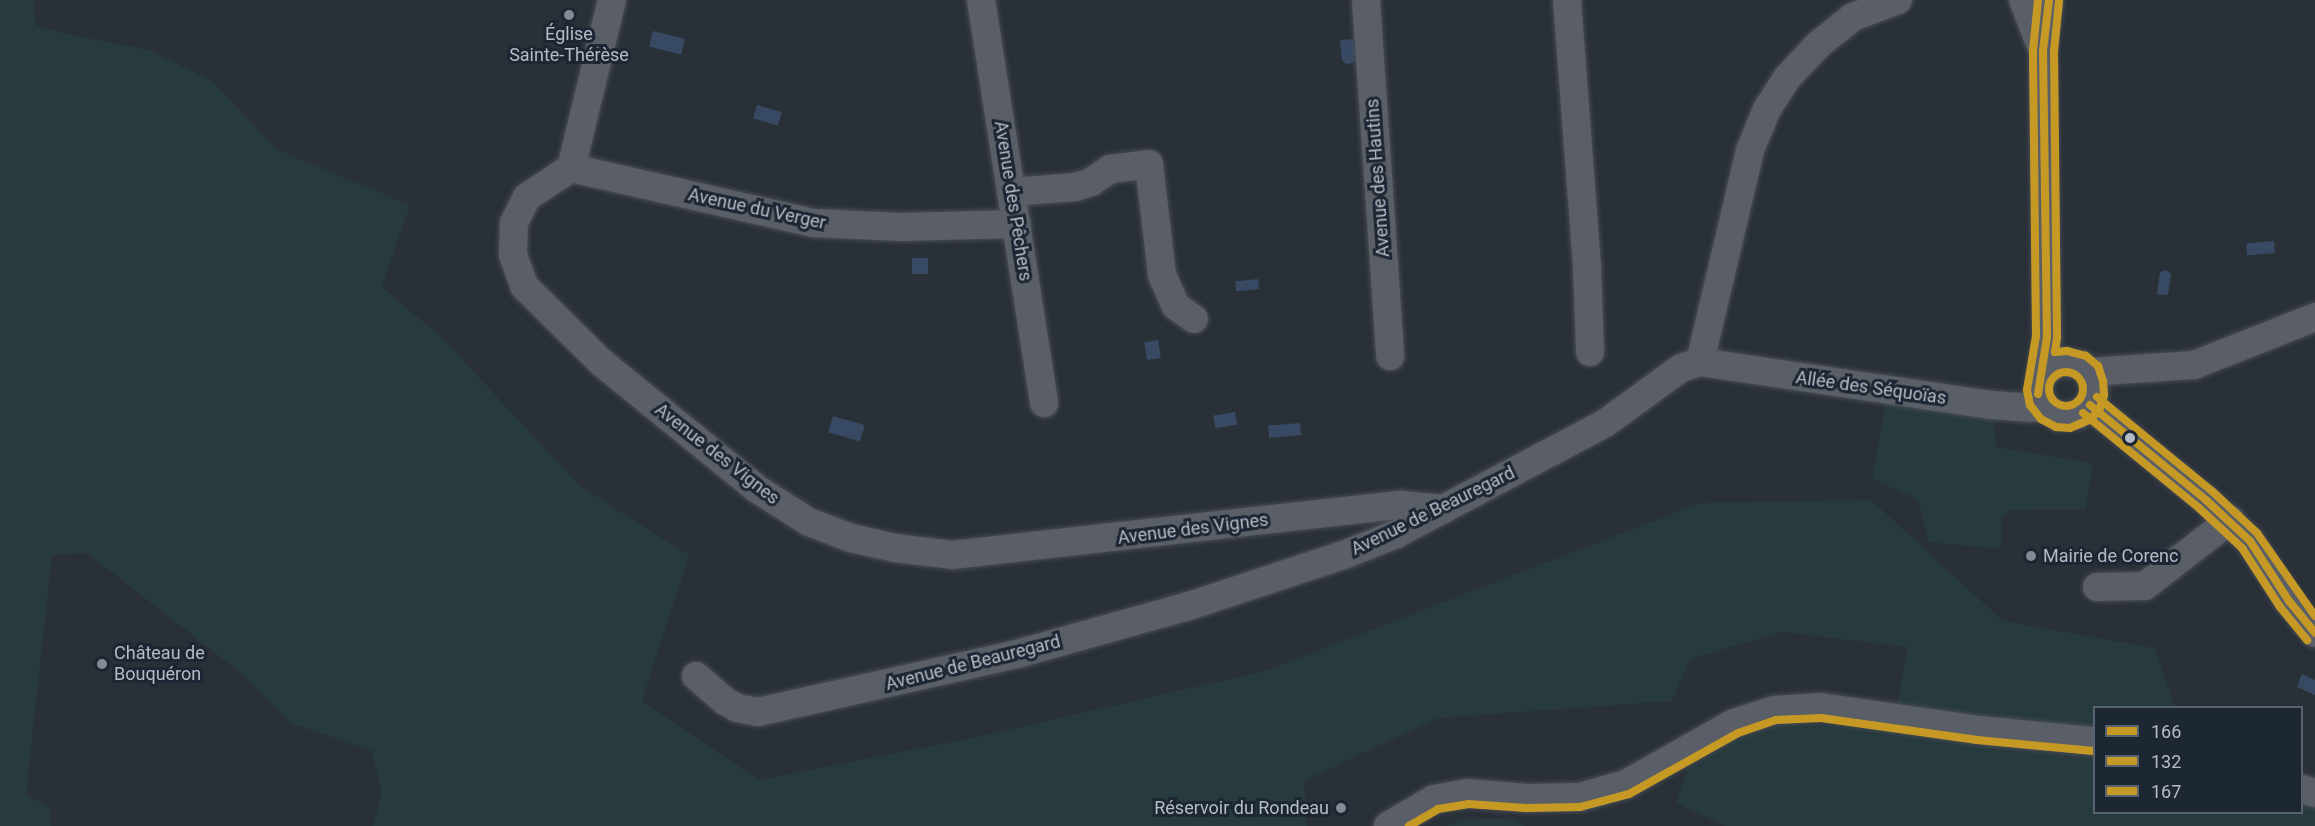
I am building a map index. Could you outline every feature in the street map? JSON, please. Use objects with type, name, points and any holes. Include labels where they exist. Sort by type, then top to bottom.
[{"type":"street","points":[[571,168],[612,0]]},
{"type":"street","name":"Avenue des Pêchers","points":[[981,0],[1044,403]]},
{"type":"street","name":"Avenue des Hautins","points":[[1366,0],[1390,356]]},
{"type":"street","points":[[1567,0],[1587,265],[1590,352]]},
{"type":"street","points":[[1700,362],[1750,150],[1767,109],[1788,77],[1819,44],[1853,17],[1898,0]]},
{"type":"street","points":[[2023,0],[2043,51]]},
{"type":"street","points":[[2047,337],[2080,367],[2094,388],[2090,405],[2077,416],[2064,418],[2051,413],[2042,404],[2037,389],[2042,374],[2047,337],[2043,51],[2049,0]]},
{"type":"street","points":[[1011,192],[1076,187],[1091,182],[1110,169],[1149,164],[1162,275],[1176,306],[1194,319]]},
{"type":"street","name":"Avenue du Verger","points":[[571,168],[814,224],[901,227],[1017,224]]},
{"type":"street","name":"Avenue des Vignes","points":[[571,168],[527,197],[514,223],[513,255],[524,286],[602,363],[757,489],[809,522],[851,538],[895,548],[952,555],[1401,505],[1444,509]]},
{"type":"street","points":[[2042,374],[2055,363],[2080,367],[2194,365],[2315,317]]},
{"type":"street","name":"Allée des Séquoïas","points":[[1700,362],[2002,406],[2032,408],[2042,404]]},
{"type":"street","name":"Avenue de Beauregard","points":[[696,676],[725,701],[737,708],[758,712],[889,685],[1017,654],[1192,605],[1346,554],[1396,534],[1604,424],[1682,368],[1700,362]]},
{"type":"street","points":[[2090,405],[2230,520],[2250,541],[2289,602],[2315,633]]},
{"type":"street","points":[[2097,586],[2145,586],[2230,520]]},
{"type":"street","points":[[1388,826],[1434,798],[1467,793],[1527,798],[1580,797],[1626,784],[1734,723],[1774,710],[1821,707],[1979,730],[2093,741]]},
{"type":"green space","points":[[0,0],[34,0],[35,25],[62,33],[149,50],[212,81],[278,150],[410,205],[382,287],[443,339],[580,486],[689,555],[642,701],[759,780],[977,737],[1265,671],[1700,503],[1871,500],[2003,621],[2155,648],[2175,706],[2093,706],[2093,814],[2303,814],[2303,802],[2315,806],[2315,826],[1726,826],[1676,803],[1690,758],[1779,721],[1892,729],[1908,647],[1783,632],[1690,659],[1672,701],[1438,718],[1304,781],[1307,826],[373,826],[382,793],[372,751],[290,723],[245,676],[87,553],[52,555],[26,794],[50,808],[51,826],[0,826]]},
{"type":"green space","points":[[1886,403],[1994,418],[1996,447],[2093,463],[2086,509],[2012,510],[2002,518],[2001,549],[1929,542],[1918,499],[1872,479]]},
{"type":"green space","points":[[1463,819],[1512,819],[1525,826],[1446,826]]},
{"type":"water","points":[[653,31],[685,39],[681,55],[649,47]]},
{"type":"water","points":[[1354,39],[1356,59],[1353,63],[1346,64],[1342,60],[1340,40]]},
{"type":"water","points":[[757,105],[782,112],[778,126],[753,118]]},
{"type":"water","points":[[2274,241],[2275,253],[2247,255],[2246,243]]},
{"type":"water","points":[[912,258],[928,258],[928,274],[912,274]]},
{"type":"water","points":[[2166,270],[2171,274],[2168,295],[2157,294],[2160,272]]},
{"type":"water","points":[[1258,279],[1259,289],[1236,291],[1235,281]]},
{"type":"water","points":[[1158,340],[1161,358],[1147,360],[1144,342]]},
{"type":"water","points":[[1235,412],[1237,425],[1215,428],[1213,415]]},
{"type":"water","points":[[833,416],[865,425],[860,441],[828,432]]},
{"type":"water","points":[[1300,423],[1301,435],[1269,438],[1268,426]]},
{"type":"water","points":[[2302,674],[2315,680],[2315,695],[2297,687]]},
{"type":"transit line","name":"167","points":[[2038,0],[2033,51],[2036,336],[2027,390],[2030,405],[2041,419],[2056,427],[2070,428],[2089,420],[2099,411],[2104,395],[2103,381],[2098,366],[2086,356],[2067,351],[2055,352]]},
{"type":"transit line","name":"166","points":[[2038,394],[2047,337],[2043,51],[2049,0]]},
{"type":"transit line","name":"132","points":[[2055,352],[2057,337],[2054,52],[2059,1]]},
{"type":"transit line","name":"132","points":[[2066,372],[2078,377],[2083,389],[2078,401],[2066,406],[2054,401],[2049,389],[2054,377],[2066,372]]},
{"type":"transit line","name":"167","points":[[2097,397],[2213,492],[2257,533],[2315,616]]},
{"type":"transit line","name":"166","points":[[2090,405],[2206,500],[2250,541],[2289,601],[2315,633]]},
{"type":"transit line","name":"132","points":[[2083,413],[2199,508],[2242,548],[2280,607],[2307,640]]},
{"type":"transit line","name":"132","points":[[1409,826],[1438,809],[1468,804],[1526,808],[1580,807],[1629,794],[1738,733],[1776,720],[1821,718],[1977,740],[2093,751]]},
{"type":"place","name":"Église Sainte-Thérèse","points":[[569,15]]},
{"type":"place","name":"Mairie de Corenc","points":[[2031,556]]},
{"type":"place","name":"Château de Bouquéron","points":[[102,664]]},
{"type":"place","name":"Réservoir du Rondeau","points":[[1341,808]]}]
